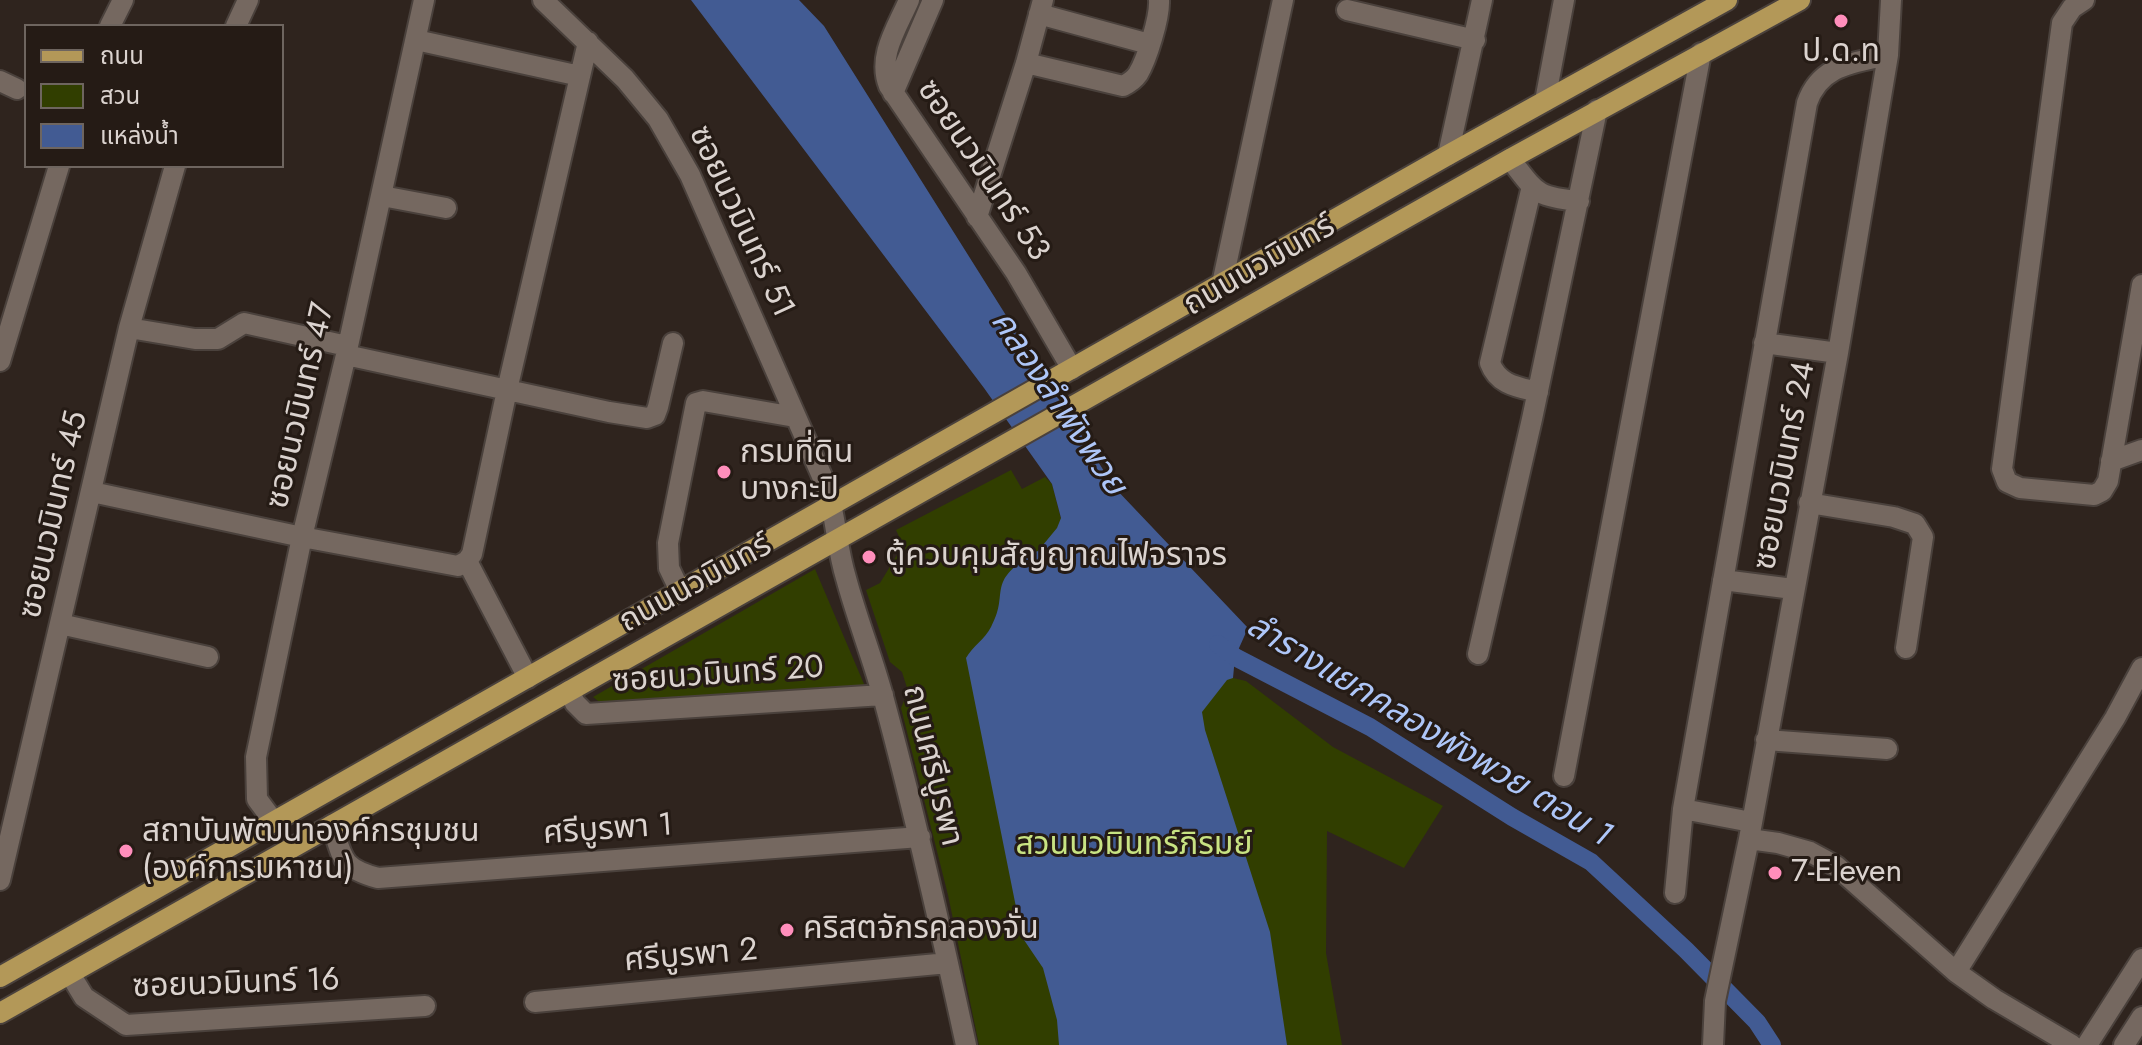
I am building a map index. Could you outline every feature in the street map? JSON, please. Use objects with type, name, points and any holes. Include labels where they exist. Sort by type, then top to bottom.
[{"type":"main road","name":"ถนนนวมินทร์","points":[[0,1013],[1597,110],[1800,0]]},
{"type":"main road","name":"ถนนนวมินทร์","points":[[0,977],[1716,3]]},
{"type":"street","points":[[111,24],[123,0]]},
{"type":"street","points":[[237,24],[248,0]]},
{"type":"street","name":"ซอยนวมินทร์ 47","points":[[274,822],[257,799],[256,757],[302,537],[382,196],[424,0]]},
{"type":"street","name":"ซอยนวมินทร์ 51","points":[[543,0],[639,94],[658,119],[690,175],[832,503]]},
{"type":"street","name":"ซอยนวมินทร์ 53","points":[[909,0],[884,60],[883,72],[893,93],[1016,273],[1072,369]]},
{"type":"street","points":[[893,93],[933,0]]},
{"type":"street","points":[[1026,63],[1123,86],[1138,74],[1160,9],[1159,0]]},
{"type":"street","points":[[1222,284],[1283,0]]},
{"type":"street","points":[[1448,155],[1482,0]]},
{"type":"street","points":[[1545,101],[1564,0]]},
{"type":"street","name":"ซอยนวมินทร์ 24","points":[[1713,1045],[1718,990],[1838,353],[1888,55],[1891,0]]},
{"type":"street","points":[[2084,0],[2072,8],[2062,23],[2002,469],[2007,482],[2020,488],[2094,495],[2102,491],[2108,481],[2137,346],[2142,285]]},
{"type":"street","points":[[977,217],[1041,7],[1149,44]]},
{"type":"street","points":[[1347,10],[1475,40]]},
{"type":"street","points":[[416,40],[580,76]]},
{"type":"street","points":[[92,492],[302,537],[458,566],[467,561],[472,554],[588,42]]},
{"type":"street","points":[[1564,776],[1701,53]]},
{"type":"street","points":[[1675,893],[1683,809],[1807,103],[1813,86],[1829,73],[1847,64],[1888,55]]},
{"type":"street","points":[[1478,654],[1538,392],[1597,110]]},
{"type":"street","points":[[1510,159],[1536,192],[1549,198],[1579,201]]},
{"type":"street","points":[[0,361],[58,168]]},
{"type":"street","name":"ซอยนวมินทร์ 45","points":[[0,880],[129,328],[174,168]]},
{"type":"street","points":[[1532,186],[1490,363],[1494,374],[1504,382],[1538,392]]},
{"type":"street","points":[[382,196],[446,208]]},
{"type":"street","points":[[129,328],[195,339],[218,339],[244,323],[507,390],[647,418],[655,415],[658,407],[673,343]]},
{"type":"street","points":[[1764,343],[1838,353]]},
{"type":"street","points":[[680,591],[669,568],[668,543],[696,403],[703,401],[795,417]]},
{"type":"street","points":[[2111,461],[2142,450]]},
{"type":"street","name":"ถนนศรีบูรพา","points":[[832,503],[836,540],[883,695],[920,837],[966,1045]]},
{"type":"street","points":[[1809,503],[1894,517],[1915,524],[1923,537],[1906,648]]},
{"type":"street","points":[[467,561],[528,678]]},
{"type":"street","points":[[1723,580],[1793,589]]},
{"type":"street","points":[[60,624],[208,657]]},
{"type":"street","points":[[1956,972],[2115,718],[2142,668]]},
{"type":"street","name":"ซอยนวมินทร์ 20","points":[[569,691],[586,714],[883,695]]},
{"type":"street","points":[[1766,740],[1887,749]]},
{"type":"street","points":[[1683,809],[1810,852],[1836,866],[1956,972],[1994,999],[2072,1045]]},
{"type":"street","name":"ศรีบูรพา 1","points":[[332,825],[343,859],[348,865],[354,871],[378,878],[920,837]]},
{"type":"street","points":[[2087,1045],[2142,959]]},
{"type":"street","name":"ศรีบูรพา 2","points":[[535,1002],[948,963]]},
{"type":"street","name":"ซอยนวมินทร์ 16","points":[[70,974],[84,997],[126,1025],[425,1006]]},
{"type":"street","points":[[2124,1045],[2142,1017]]},
{"type":"green space","name":"สวนนวมินทร์ภิรมย์","points":[[1011,470],[1022,489],[1045,477],[1052,484],[1061,519],[1233,678],[1246,681],[1333,747],[1443,806],[1404,868],[1327,831],[1326,953],[1342,1045],[979,1045],[948,895],[901,708],[908,691],[902,672],[890,662],[866,590],[880,583],[897,555],[905,550],[896,530]]},
{"type":"green space","points":[[815,569],[867,691],[606,707],[593,697]]},
{"type":"water","name":"คลองลำพังพวย","points":[[691,0],[799,0],[824,26],[1114,487],[1248,628],[1235,657],[1233,678],[1227,680],[1202,712],[1205,730],[1270,932],[1287,1045],[1059,1045],[1057,1020],[1043,968],[1022,937],[966,658],[991,627],[1006,577],[1023,560],[1021,557],[1038,551],[1057,528],[1061,518],[1052,484],[984,388]]},
{"type":"waterway","name":"ลำรางแยกคลองพังพวย ตอน 1","points":[[1218,644],[1235,657],[1370,727],[1512,817],[1591,862],[1686,950],[1757,1022],[1772,1045]]},
{"type":"place","name":"ป.ด.ท","points":[[1841,21]]},
{"type":"place","name":"กรมที่ดิน บางกะปิ","points":[[724,472]]},
{"type":"place","name":"ตู้ควบคุมสัญญาณไฟจราจร","points":[[869,557]]},
{"type":"place","name":"สถาบันพัฒนาองค์กรชุมชน (องค์การมหาชน)","points":[[126,851]]},
{"type":"place","name":"7-Eleven","points":[[1775,873]]},
{"type":"place","name":"คริสตจักรคลองจั่น","points":[[787,930]]}]
